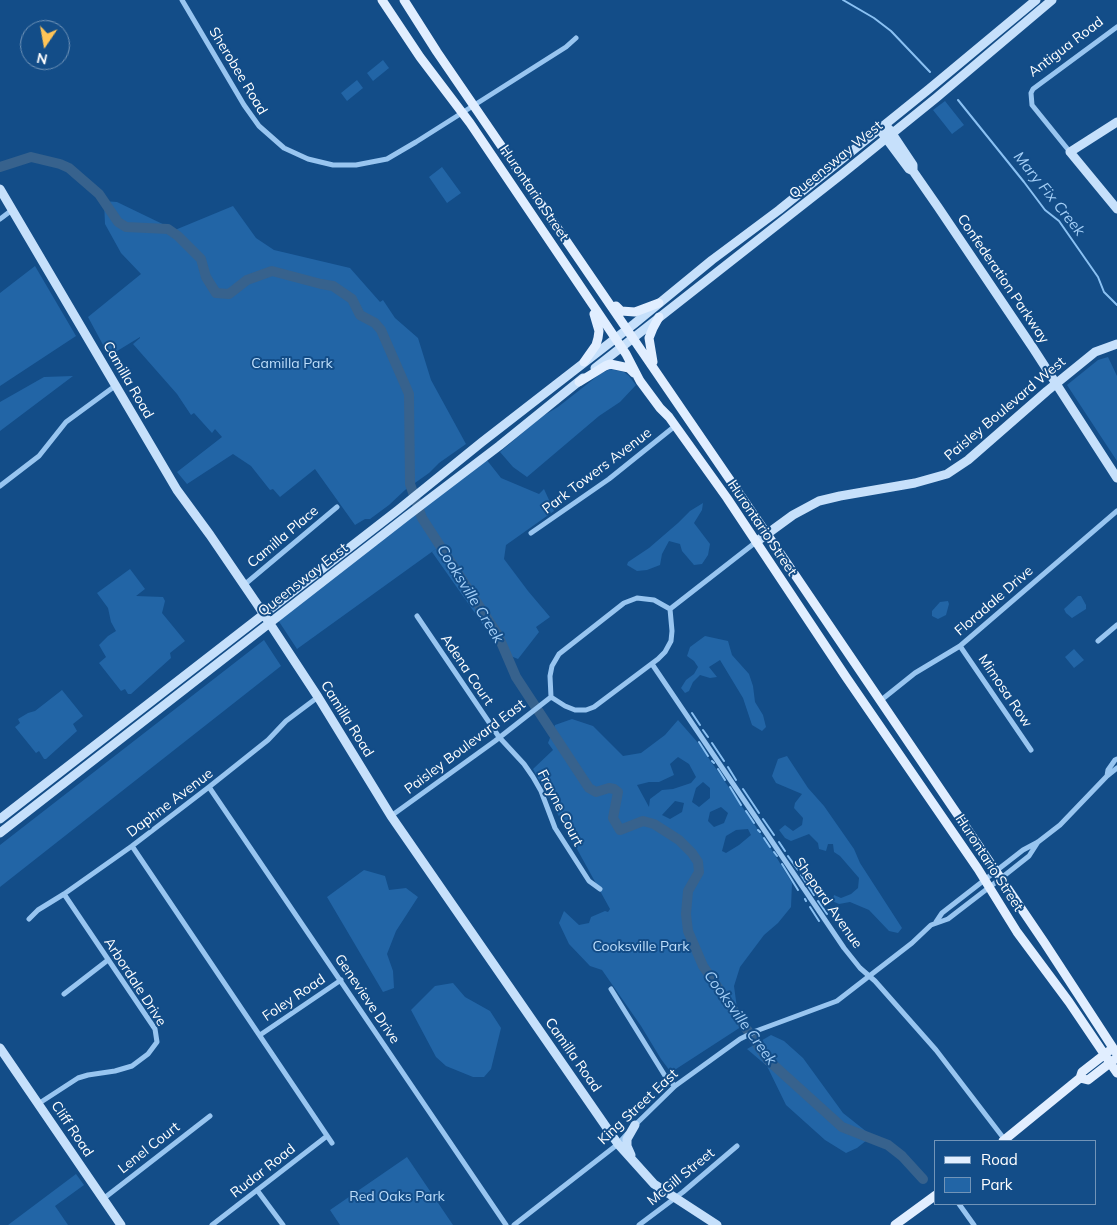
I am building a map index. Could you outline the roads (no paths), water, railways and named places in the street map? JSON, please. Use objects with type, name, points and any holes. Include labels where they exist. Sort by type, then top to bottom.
[{"type":"main road","name":"Hurontario Street","points":[[382,0],[462,112],[622,348],[640,381],[675,426],[756,542],[987,884],[1017,932],[1105,1054]]},
{"type":"main road","name":"Hurontario Street","points":[[404,0],[998,875],[1115,1053],[1117,1073]]},
{"type":"main road","name":"Queensway West","points":[[615,338],[883,127],[1036,0]]},
{"type":"main road","name":"Queensway West","points":[[622,348],[936,98],[1052,0]]},
{"type":"main road","points":[[1070,152],[1117,122]]},
{"type":"main road","name":"Confederation Parkway","points":[[883,127],[909,169],[913,171],[1117,478]]},
{"type":"main road","name":"Antigua Road","points":[[1070,152],[1117,209]]},
{"type":"main road","name":"Camilla Road","points":[[0,189],[177,490],[264,614],[318,697],[391,816],[618,1144],[654,1184],[717,1225]]},
{"type":"main road","points":[[584,362],[596,345],[599,333],[598,324],[588,299]]},
{"type":"main road","points":[[608,300],[622,311],[629,312],[636,312],[659,303]]},
{"type":"main road","points":[[654,367],[649,338],[659,317]]},
{"type":"main road","name":"Queensway East","points":[[0,819],[398,510],[615,338]]},
{"type":"main road","name":"Paisley Boulevard West","points":[[756,542],[793,515],[819,501],[915,483],[947,474],[968,460],[1095,352],[1117,344]]},
{"type":"main road","name":"Queensway East","points":[[0,833],[499,446],[622,348]]},
{"type":"main road","points":[[579,382],[605,366],[617,364],[629,368],[640,381]]},
{"type":"main road","name":"Cliff Road","points":[[0,1048],[121,1225]]},
{"type":"main road","points":[[1005,1140],[1080,1078],[1082,1072],[1105,1054],[1115,1053]]},
{"type":"main road","points":[[1080,1078],[1088,1080],[1115,1053]]},
{"type":"main road","points":[[635,1125],[627,1139],[627,1146],[642,1172]]},
{"type":"main road","points":[[895,1225],[934,1196]]},
{"type":"street","name":"Sherobee Road","points":[[182,0],[235,90],[255,121],[266,134],[284,148],[302,157],[345,166],[380,161],[416,142],[566,48],[576,38]]},
{"type":"street","name":"Antigua Road","points":[[1070,152],[1032,105],[1030,100],[1031,93],[1117,27]]},
{"type":"street","points":[[0,218],[12,210]]},
{"type":"street","points":[[0,486],[39,456],[66,422],[115,386]]},
{"type":"street","name":"Park Towers Avenue","points":[[531,533],[609,479],[675,426]]},
{"type":"street","name":"Camilla Place","points":[[244,585],[337,508]]},
{"type":"street","name":"Floradale Drive","points":[[880,701],[915,673],[960,646],[1117,511]]},
{"type":"street","points":[[670,609],[756,542]]},
{"type":"street","points":[[645,598],[670,609],[671,641],[665,652],[594,708],[575,710],[549,698],[550,676],[555,659],[624,603],[630,600],[645,598]]},
{"type":"street","name":"Adena Court","points":[[417,616],[499,737]]},
{"type":"street","points":[[1098,641],[1117,625]]},
{"type":"street","name":"Mimosa Row","points":[[960,646],[1031,750]]},
{"type":"street","name":"Shepard Avenue","points":[[652,664],[839,940],[860,968],[936,1050],[1003,1140]]},
{"type":"street","name":"Daphne Avenue","points":[[30,919],[38,910],[132,846],[209,787],[268,740],[286,721],[318,697]]},
{"type":"street","name":"Paisley Boulevard East","points":[[391,816],[549,698]]},
{"type":"street","name":"Frayne Court","points":[[499,737],[524,764],[533,777],[563,842],[589,881],[600,889]]},
{"type":"street","points":[[1107,776],[1108,770],[1117,759]]},
{"type":"street","points":[[987,884],[1023,850],[1038,842],[1060,825],[1117,768]]},
{"type":"street","name":"Genevieve Drive","points":[[209,787],[506,1225]]},
{"type":"street","points":[[987,884],[1029,856],[1038,842]]},
{"type":"street","points":[[132,846],[332,1143]]},
{"type":"street","name":"King Street East","points":[[936,923],[942,913],[987,884]]},
{"type":"street","name":"King Street East","points":[[518,1224],[618,1144],[675,1086],[756,1031],[837,1001],[936,923],[948,919],[987,884]]},
{"type":"street","name":"Arbordale Drive","points":[[38,1104],[78,1078],[88,1074],[115,1071],[132,1066],[148,1054],[157,1042],[154,1029],[64,894]]},
{"type":"street","points":[[64,994],[108,960]]},
{"type":"street","name":"Foley Road","points":[[260,1035],[341,980]]},
{"type":"street","points":[[611,989],[667,1079],[675,1086]]},
{"type":"street","name":"Lenel Court","points":[[103,1199],[210,1116]]},
{"type":"street","name":"Rudar Road","points":[[212,1225],[327,1136]]},
{"type":"street","name":"McGill Street","points":[[639,1225],[737,1146]]},
{"type":"street","points":[[258,1190],[283,1225]]},
{"type":"street","points":[[960,1205],[974,1225]]},
{"type":"waterway","name":"Mary Fix Creek","points":[[843,0],[874,18],[891,31],[930,72]]},
{"type":"waterway","name":"Mary Fix Creek","points":[[958,100],[1045,210],[1059,221],[1098,277],[1104,292],[1117,305]]},
{"type":"waterway","name":"Cooksville Creek","points":[[0,167],[31,157],[69,168],[99,194],[118,222],[126,227],[168,229],[178,236],[201,259],[206,277],[216,293],[229,294],[247,280],[272,271],[333,286],[352,299],[360,315],[375,323],[381,330],[409,394],[410,484],[422,518],[498,635],[516,677],[589,788],[596,792],[609,788],[618,792],[613,818],[620,830],[643,821],[654,824],[679,840],[698,862],[699,872],[688,891],[686,914],[688,931],[703,966],[768,1060],[842,1127],[888,1145],[902,1156],[923,1179]]},
{"type":"waterway","points":[[692,713],[700,725]]},
{"type":"waterway","points":[[703,730],[708,737]]},
{"type":"waterway","points":[[699,742],[708,756]]},
{"type":"waterway","points":[[712,743],[724,761]]},
{"type":"waterway","points":[[728,767],[736,780]]},
{"type":"waterway","points":[[718,769],[725,780]]},
{"type":"waterway","points":[[730,787],[741,805]]},
{"type":"waterway","points":[[743,789],[759,813]]},
{"type":"waterway","points":[[746,811],[754,823]]},
{"type":"waterway","points":[[763,819],[774,835]]},
{"type":"waterway","points":[[764,838],[770,847]]},
{"type":"waterway","points":[[779,842],[785,851]]},
{"type":"waterway","points":[[774,852],[777,856]]},
{"type":"waterway","points":[[788,856],[798,870]]},
{"type":"waterway","points":[[782,864],[798,890]]},
{"type":"waterway","points":[[801,875],[814,895]]},
{"type":"waterway","points":[[818,901],[827,914]]},
{"type":"waterway","points":[[810,907],[819,921]]},
{"type":"park label","name":"Camilla Park","points":[[292,364]]},
{"type":"park label","name":"Cooksville Park","points":[[641,947]]},
{"type":"park label","name":"Red Oaks Park","points":[[397,1197]]}]
